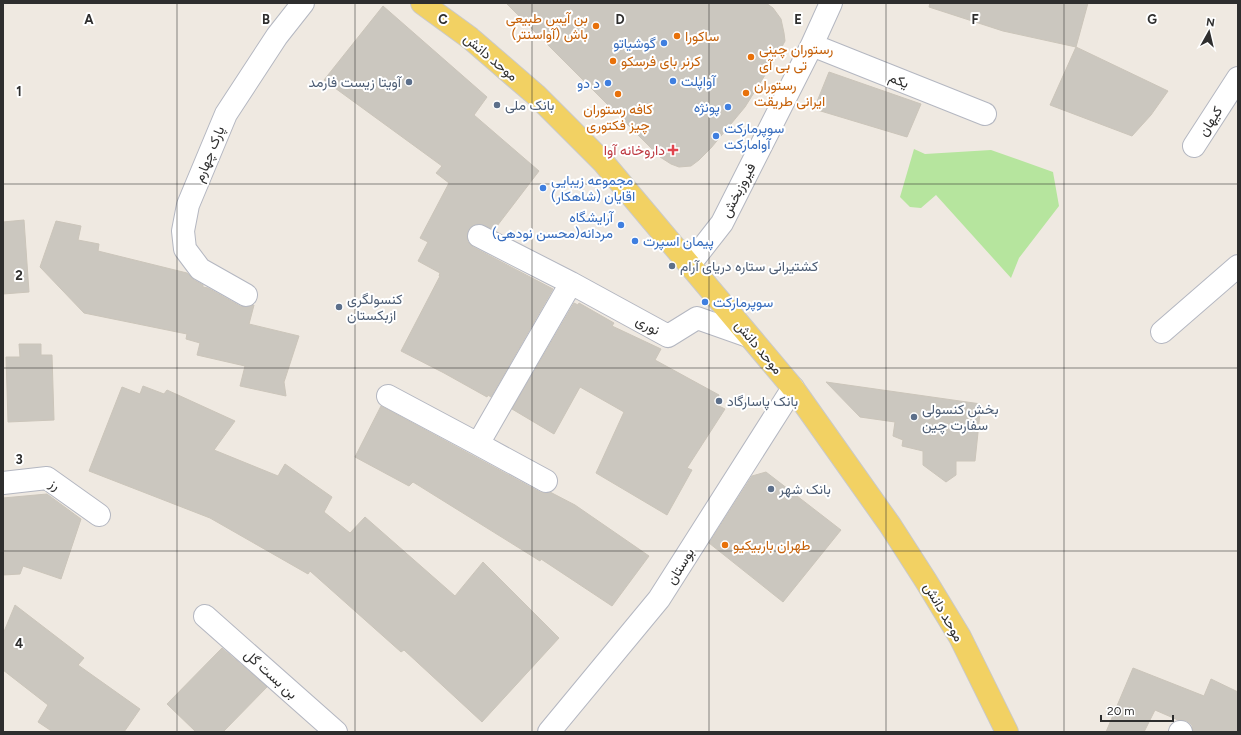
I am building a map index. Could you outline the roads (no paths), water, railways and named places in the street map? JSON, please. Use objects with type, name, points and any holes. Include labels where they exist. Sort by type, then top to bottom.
[{"type":"main road","name":"موحد دانش","points":[[422,3],[470,38],[536,95],[603,162],[793,388],[890,525],[926,581],[960,637],[1007,732]]},
{"type":"street","name":"پارک چهارم","points":[[246,295],[200,269],[185,249],[183,231],[188,205],[226,114],[277,36],[303,3]]},
{"type":"street","name":"فیروزبخش","points":[[690,264],[722,223],[812,45],[831,3]]},
{"type":"street","name":"یکم","points":[[812,45],[985,114]]},
{"type":"street","name":"کیهان","points":[[1194,146],[1232,103],[1238,78]]},
{"type":"street","name":"نوری","points":[[479,236],[571,283],[668,336],[697,318],[748,336]]},
{"type":"street","points":[[1162,332],[1238,266]]},
{"type":"street","points":[[478,444],[571,283]]},
{"type":"street","name":"بوستان","points":[[549,732],[659,599],[793,388]]},
{"type":"street","points":[[388,396],[546,482]]},
{"type":"street","name":"رز","points":[[3,483],[47,478],[99,516]]},
{"type":"street","name":"بن بست گل","points":[[205,616],[336,732]]},
{"type":"place","name":"بن آیس طبیعی باش (آواسنتر)","points":[[596,26]]},
{"type":"place","name":"ساکورا","points":[[677,36]]},
{"type":"place","name":"گوشیاتو","points":[[664,43]]},
{"type":"place","name":"رستوران چینی تی بی آی","points":[[751,57]]},
{"type":"place","name":"کرنر بای فرسکو","points":[[613,61]]},
{"type":"place","name":"آواپلت","points":[[673,81]]},
{"type":"place","name":"آویتا زیست فارمد","points":[[409,82]]},
{"type":"place","name":"د دو","points":[[608,83]]},
{"type":"place","name":"رستوران ایرانی طریقت","points":[[746,93]]},
{"type":"place","name":"کافه رستوران چیز فکتوری","points":[[618,94]]},
{"type":"place","name":"بانک ملی","points":[[497,105]]},
{"type":"place","name":"پونژه","points":[[728,107]]},
{"type":"place","name":"سوپرمارکت آوامارکت","points":[[716,136]]},
{"type":"place","name":"داروخانه آوا","points":[[673,150]]},
{"type":"place","name":"مجموعه زیبایی اقایان (شاهکار)","points":[[543,188]]},
{"type":"place","name":"آرایشگاه مردانه(محسن نودهی)","points":[[621,225]]},
{"type":"place","name":"پیمان اسپرت","points":[[635,241]]},
{"type":"place","name":"کشتیرانی ستاره دریای آرام","points":[[672,266]]},
{"type":"place","name":"سوپرمارکت","points":[[705,302]]},
{"type":"place","name":"کنسولگری ازبکستان","points":[[339,307]]},
{"type":"place","name":"بانک پاسارگاد","points":[[719,401]]},
{"type":"place","name":"بخش کنسولی سفارت چین","points":[[914,417]]},
{"type":"place","name":"بانک شهر","points":[[771,489]]},
{"type":"place","name":"طهران باربیکیو","points":[[725,545]]}]
